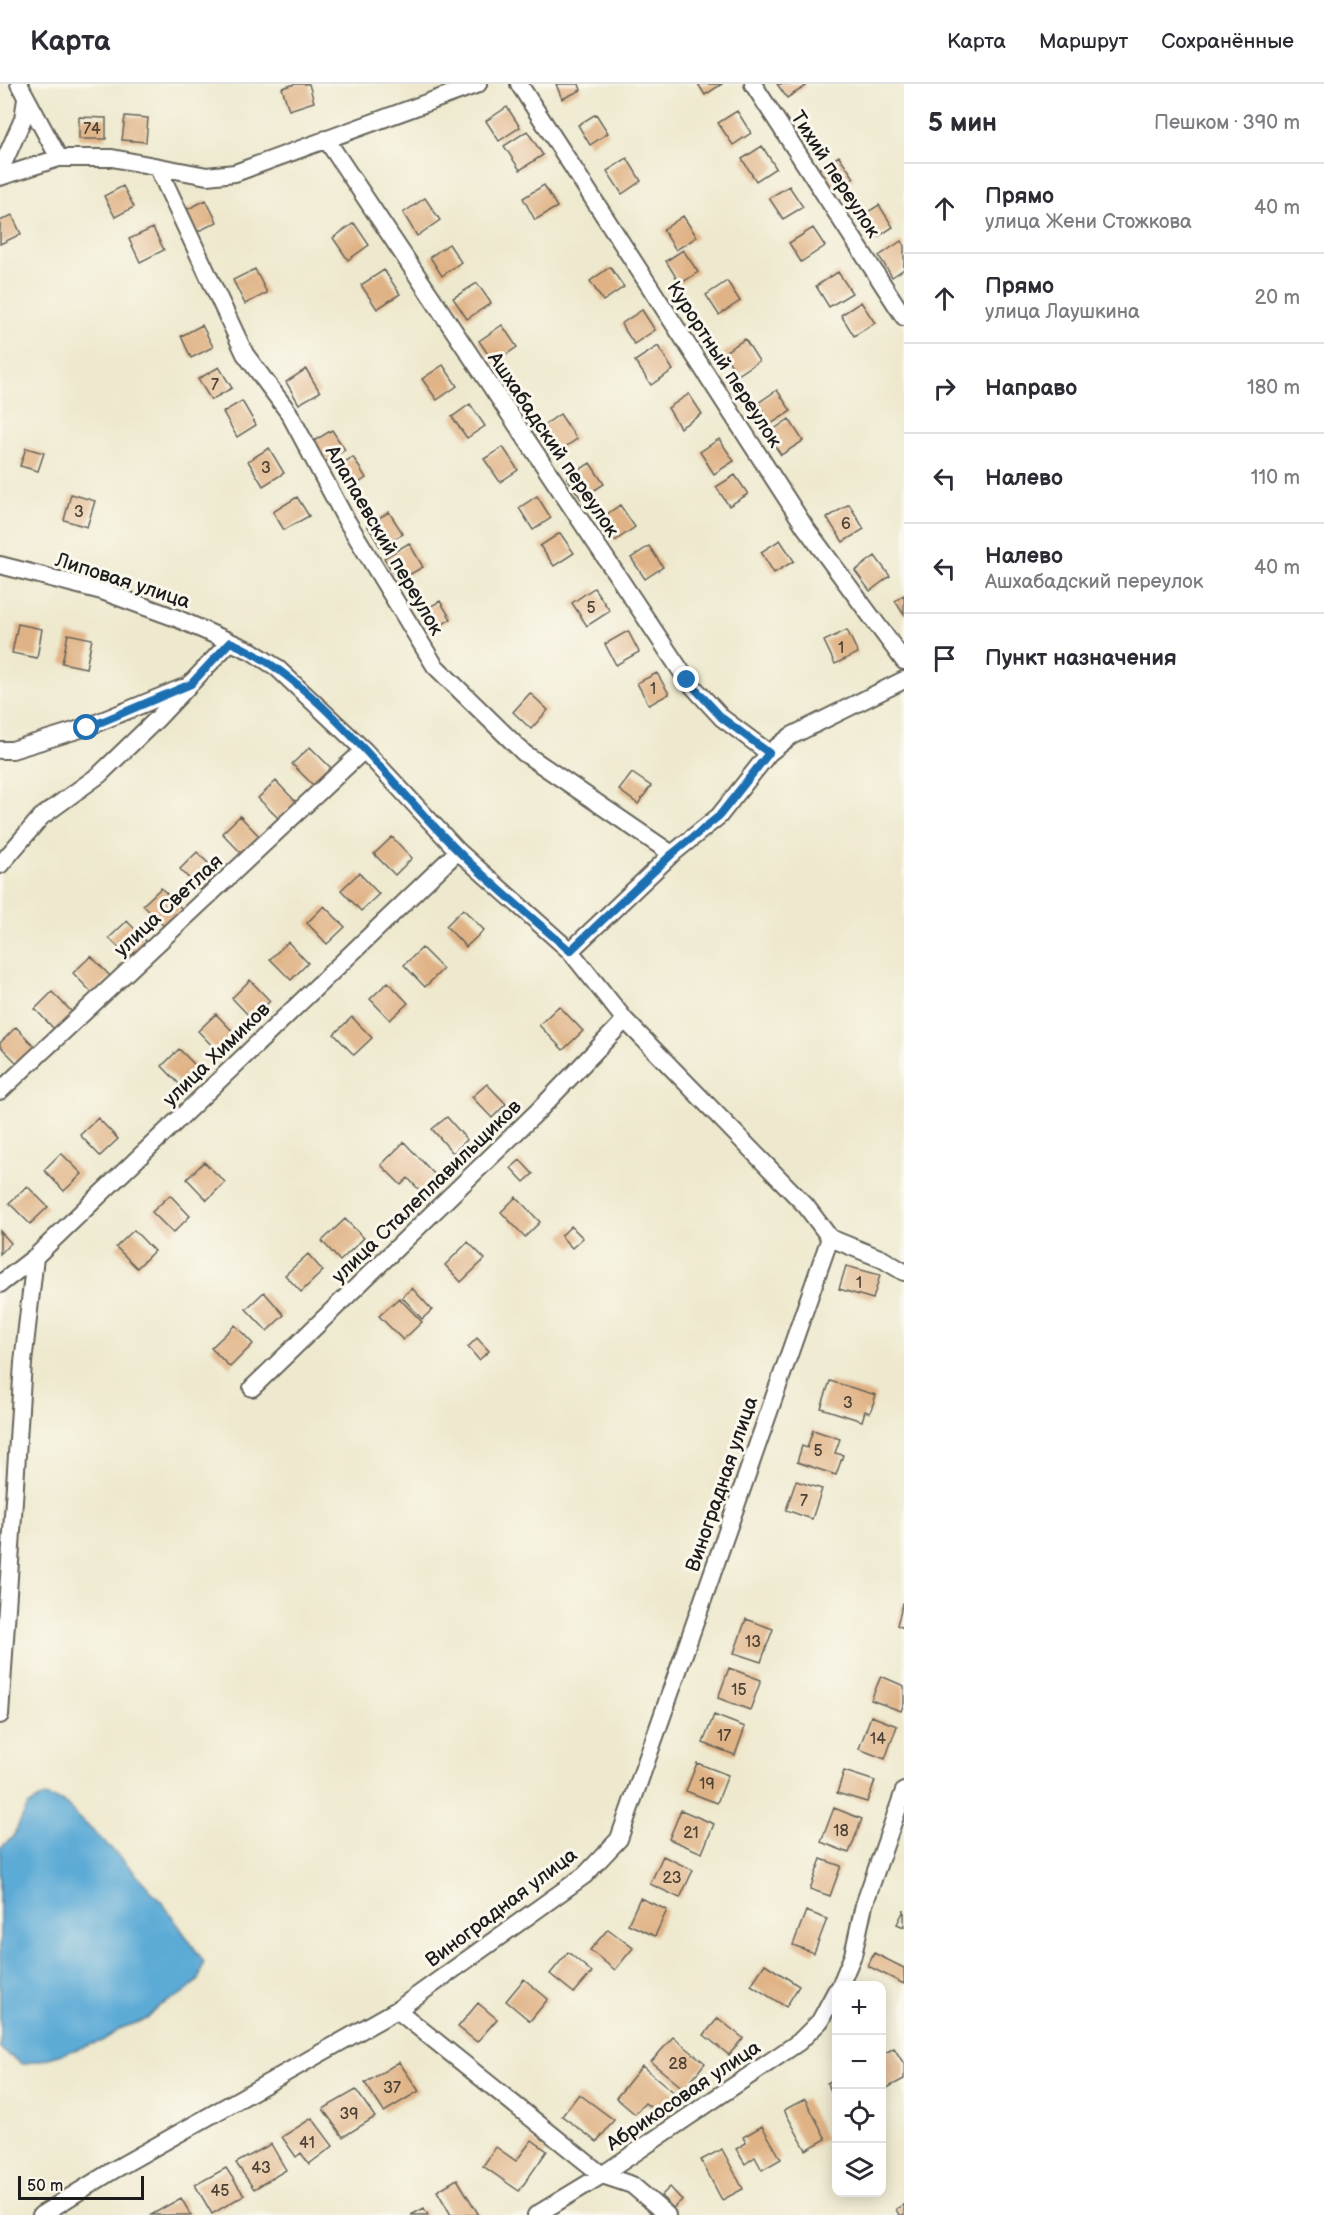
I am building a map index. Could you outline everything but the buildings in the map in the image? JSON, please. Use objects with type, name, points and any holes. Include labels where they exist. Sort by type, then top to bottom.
[{"type":"street","points":[[0,177],[59,158],[112,158],[207,176],[235,172],[478,84]]},
{"type":"street","name":"Курортный переулок","points":[[519,84],[805,527],[904,661]]},
{"type":"street","name":"Тихий переулок","points":[[753,84],[904,317]]},
{"type":"street","points":[[22,92],[59,158]]},
{"type":"street","points":[[0,171],[23,119],[22,92]]},
{"type":"street","name":"Ашхабадский переулок","points":[[326,139],[687,680],[722,718],[769,753]]},
{"type":"street","name":"Алапаевский переулок","points":[[158,168],[245,354],[289,413],[345,518],[435,666],[524,753],[672,854]]},
{"type":"street","name":"Липовая улица","points":[[0,565],[102,591],[176,618],[251,651],[276,667],[364,750],[458,851],[570,951],[625,1020],[806,1206],[830,1238]]},
{"type":"street","points":[[0,865],[41,817],[99,775],[230,642]]},
{"type":"street","points":[[570,951],[672,854],[719,816],[769,753],[791,736],[904,680]]},
{"type":"street","points":[[0,750],[12,750],[87,728],[191,684]]},
{"type":"street","name":"улица Светлая","points":[[0,1091],[364,750]]},
{"type":"street","name":"улица Химиков","points":[[0,1284],[35,1257],[458,851]]},
{"type":"street","name":"улица Сталеплавильщиков","points":[[252,1388],[529,1120],[625,1020]]},
{"type":"street","points":[[830,1238],[882,1259],[904,1272]]},
{"type":"street","name":"Виноградная улица","points":[[41,2215],[123,2165],[397,2010],[585,1875],[619,1839],[830,1238]]},
{"type":"street","points":[[0,1715],[23,1363],[35,1257]]},
{"type":"street","points":[[842,1981],[853,1955],[864,1905],[904,1791]]},
{"type":"street","name":"Абрикосовая улица","points":[[536,2215],[602,2175],[799,2042],[820,2021],[832,2000]]},
{"type":"street","points":[[397,2010],[602,2175],[633,2185],[667,2215]]},
{"type":"water","points":[[44,1796],[62,1801],[123,1860],[164,1905],[204,1962],[199,1980],[187,1991],[160,2006],[147,2019],[122,2028],[102,2041],[46,2059],[22,2064],[0,2049],[0,1848],[12,1838],[28,1806]]},
{"type":"route","points":[[87,728],[191,684],[230,642],[251,651],[276,667],[319,706],[364,750],[458,851],[570,951],[672,854],[719,816],[746,785],[769,753],[722,718],[687,680]]}]
